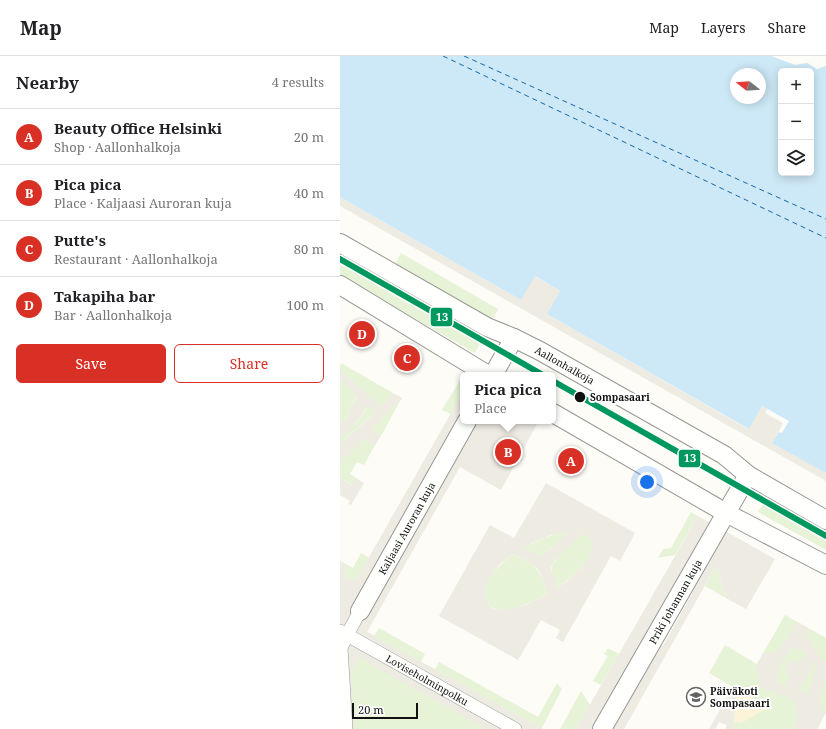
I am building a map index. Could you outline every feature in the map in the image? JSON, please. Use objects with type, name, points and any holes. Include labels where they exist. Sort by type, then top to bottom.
[{"type":"street","name":"Aallonhalkoja","points":[[340,243],[487,327],[540,351],[724,455],[748,475],[826,520]]},
{"type":"street","points":[[340,285],[483,372]]},
{"type":"street","points":[[495,372],[514,338]]},
{"type":"street","points":[[556,415],[726,513],[826,566]]},
{"type":"street","name":"Kaljaasi Auroran kuja","points":[[346,729],[341,648],[343,633],[360,611],[465,424]]},
{"type":"street","name":"Priki Johannan kuja","points":[[602,729],[748,475]]},
{"type":"street","name":"Loviseholminpolku","points":[[343,633],[515,729]]},
{"type":"green space","points":[[340,252],[483,338],[475,353],[340,276]]},
{"type":"green space","points":[[401,253],[498,309],[491,322],[393,267]]},
{"type":"green space","points":[[341,363],[393,393],[381,407],[340,370]]},
{"type":"green space","points":[[340,380],[357,395],[347,417],[340,424]]},
{"type":"green space","points":[[460,380],[460,398],[451,414],[442,410]]},
{"type":"green space","points":[[396,402],[399,403],[381,436],[369,430],[381,420]]},
{"type":"green space","points":[[369,405],[376,412],[340,443],[340,437],[356,423]]},
{"type":"green space","points":[[363,438],[375,445],[364,465],[357,462],[350,474],[356,478],[353,485],[340,478],[340,460],[353,450]]},
{"type":"green space","points":[[767,497],[826,530],[826,550],[758,512]]},
{"type":"green space","points":[[691,512],[698,516],[675,555],[658,558],[663,549],[671,548]]},
{"type":"green space","points":[[568,531],[550,550],[541,554],[533,554],[522,549],[544,538]]},
{"type":"green space","points":[[583,533],[590,538],[592,542],[590,555],[580,568],[557,588],[552,572],[553,563],[565,549]]},
{"type":"green space","points":[[361,553],[369,558],[356,580],[344,577],[346,564],[353,568]]},
{"type":"green space","points":[[513,554],[536,568],[542,578],[547,594],[514,608],[503,610],[496,609],[490,606],[487,602],[485,588],[487,581],[496,569]]},
{"type":"green space","points":[[716,566],[726,598],[705,586]]},
{"type":"green space","points":[[785,615],[826,638],[826,712],[817,729],[733,729],[736,689],[709,673],[725,645],[757,664]]},
{"type":"green space","points":[[340,616],[374,636],[379,628],[425,654],[421,662],[435,669],[439,662],[538,717],[557,683],[562,689],[542,728],[543,729],[340,729]]},
{"type":"green space","points":[[608,648],[619,654],[601,685],[593,681],[608,656],[604,654]]},
{"type":"green space","points":[[581,691],[590,705],[576,729],[560,729]]},
{"type":"sand","points":[[737,689],[769,707],[741,723],[733,722]]},
{"type":"shaded area","points":[[340,197],[521,300],[534,276],[560,291],[547,314],[748,429],[762,406],[767,409],[765,413],[783,423],[773,443],[826,473],[826,481],[340,206]]},
{"type":"shaded area","points":[[340,370],[381,407],[393,393],[402,398],[399,403],[396,402],[381,420],[370,430],[381,436],[375,445],[363,438],[358,446],[340,460],[340,443],[376,412],[368,406],[350,430],[340,437],[340,424],[347,417],[357,396],[340,380]]},
{"type":"shaded area","points":[[460,397],[460,424],[537,424],[501,490],[460,467],[367,632],[543,729],[486,729],[359,658],[351,673],[355,729],[340,729],[340,561],[346,564],[344,577],[356,580]]},
{"type":"shaded area","points":[[340,478],[352,485],[356,478],[364,483],[351,505],[348,504],[350,501],[340,495]]},
{"type":"shaded area","points":[[546,483],[635,533],[620,561],[611,556],[563,642],[556,638],[560,630],[541,620],[518,660],[439,616],[490,525],[514,538]],"holes":[[[567,532],[550,550],[542,554],[537,555],[523,549],[532,543],[551,535]],[[583,533],[592,542],[590,555],[582,566],[567,581],[557,588],[551,568],[554,561]],[[513,554],[527,561],[537,568],[541,574],[547,594],[525,605],[503,610],[493,609],[488,604],[485,597],[485,587],[499,565]]]},
{"type":"shaded area","points":[[698,516],[775,559],[746,609],[726,598],[716,566],[624,729],[576,729]],"holes":[[[690,588],[694,590],[663,646],[659,644]]]},
{"type":"shaded area","points":[[798,622],[808,628],[806,635],[826,663],[826,680],[819,703],[826,713],[817,729],[792,729],[798,719],[794,700],[760,687],[757,664],[763,653],[776,653]],"holes":[[[790,649],[803,650],[807,655],[797,662],[789,659],[784,673],[790,675],[785,686],[778,684],[777,670]],[[814,665],[816,668],[808,693],[798,690]]]},
{"type":"shaded area","points":[[733,687],[737,689],[733,729],[726,729],[726,725],[719,722],[715,729],[709,729]]},
{"type":"water","points":[[340,56],[771,56],[795,65],[807,63],[817,69],[826,66],[826,473],[772,443],[779,432],[782,433],[789,421],[762,406],[749,429],[547,314],[560,291],[535,276],[521,300],[340,197]]},
{"type":"ferry route","points":[[443,56],[826,238]]},
{"type":"ferry route","points":[[464,56],[826,219]]},
{"type":"transit line","name":"13","points":[[340,259],[538,372]]},
{"type":"transit line","name":"13","points":[[556,383],[826,536]]},
{"type":"place","name":"Takapiha bar","points":[[362,334]]},
{"type":"place","name":"Putte's","points":[[407,358]]},
{"type":"place","name":"Sompasaari","points":[[580,397]]},
{"type":"place","name":"Pica pica","points":[[508,452]]},
{"type":"place","name":"Beauty Office Helsinki","points":[[571,461]]},
{"type":"place","name":"Päiväkoti Sompasaari","points":[[696,697]]}]
